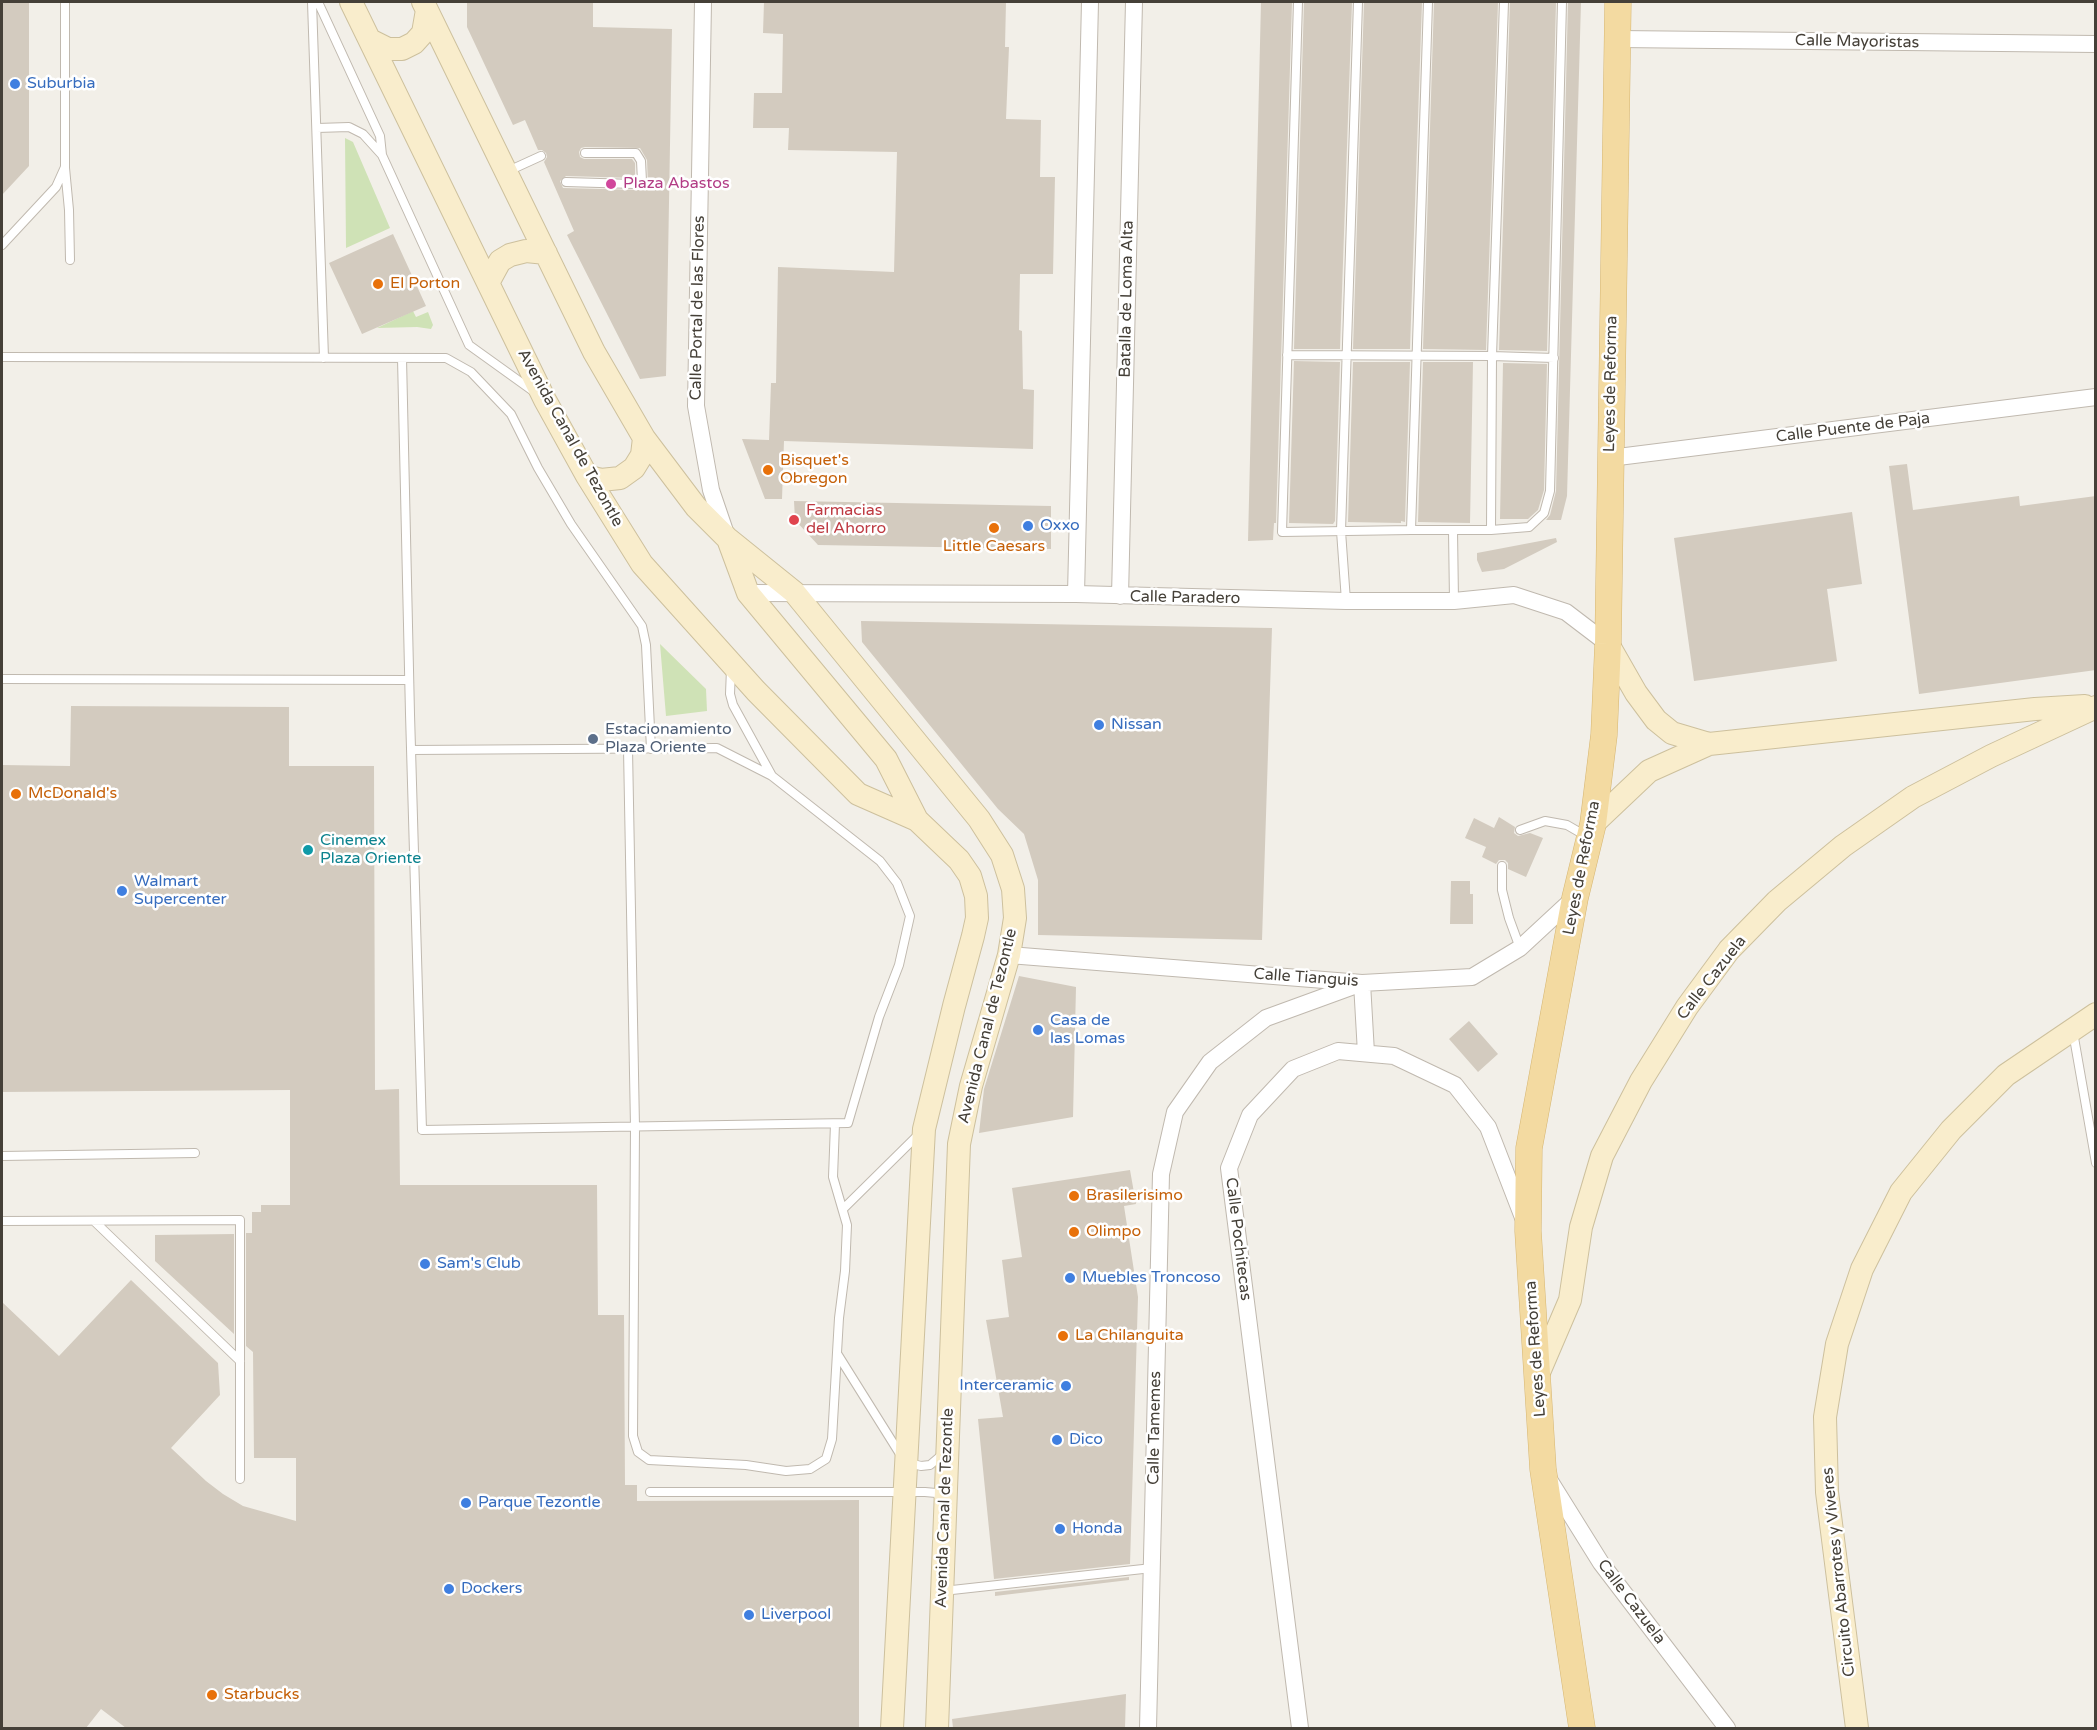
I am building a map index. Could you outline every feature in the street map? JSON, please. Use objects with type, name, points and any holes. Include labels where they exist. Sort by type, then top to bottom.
[{"type":"main road","name":"Avenida Canal de Tezontle","points":[[351,2],[545,400],[587,476],[642,564],[731,662],[858,794],[917,820]]},
{"type":"main road","name":"Leyes de Reforma","points":[[1582,1728],[1543,1469],[1528,1231],[1529,1148],[1575,898],[1592,831],[1604,735],[1608,644],[1618,2]]},
{"type":"main road","name":"Avenida Canal de Tezontle","points":[[425,6],[594,352],[644,438],[696,507],[728,538],[794,592],[979,819],[1002,855],[1013,889],[1015,918],[1009,955],[971,1086],[959,1144],[937,1728]]},
{"type":"main road","points":[[370,40],[388,49],[402,49],[414,43],[423,33],[425,6]]},
{"type":"main road","points":[[488,283],[500,261],[510,255],[526,251],[546,253]]},
{"type":"main road","points":[[587,476],[601,480],[620,478],[634,468],[642,455],[644,438]]},
{"type":"main road","name":"Avenida Canal de Tezontle","points":[[728,538],[748,593],[886,759],[917,820],[959,860],[970,876],[976,896],[977,918],[924,1129],[891,1728]]},
{"type":"main road","name":"Calle Cazuela","points":[[1608,644],[1636,693],[1656,720],[1672,733],[1709,744]]},
{"type":"main road","name":"Calle Cazuela","points":[[1592,831],[1649,771],[1709,744],[2035,709],[2096,706]]},
{"type":"main road","name":"Calle Cazuela","points":[[1538,1377],[1570,1300],[1581,1227],[1602,1156],[1641,1081],[1687,1007],[1730,950],[1778,902],[1827,860],[1913,797],[1990,756],[2096,706]]},
{"type":"main road","name":"Circuito Abarrotes y Víveres","points":[[1857,1728],[1827,1492],[1826,1417],[1837,1344],[1862,1269],[1901,1192],[1952,1130],[2006,1075],[2072,1028],[2096,1014]]},
{"type":"street","name":"Calle Portal de las Flores","points":[[703,2],[696,406],[711,490],[728,538]]},
{"type":"street","points":[[1076,594],[1090,2]]},
{"type":"street","name":"Batalla de Loma Alta","points":[[1120,596],[1134,2]]},
{"type":"street","name":"Calle Mayoristas","points":[[1618,39],[2096,44]]},
{"type":"street","name":"Calle Puente de Paja","points":[[1610,458],[2096,397]]},
{"type":"street","name":"Calle Paradero","points":[[748,593],[1076,594],[1346,601],[1454,601],[1514,595],[1566,612],[1608,644]]},
{"type":"street","name":"Calle Tianguis","points":[[1009,955],[1362,983],[1472,977],[1520,948],[1575,898]]},
{"type":"street","points":[[1362,983],[1366,1053]]},
{"type":"street","name":"Calle Tamemes","points":[[1148,1728],[1161,1174],[1175,1112],[1210,1062],[1266,1018],[1362,983]]},
{"type":"street","name":"Calle Pochitecas","points":[[1300,1728],[1229,1168],[1250,1115],[1293,1069],[1338,1051],[1394,1056],[1455,1085],[1488,1127],[1528,1231]]},
{"type":"street","name":"Calle Cazuela","points":[[1543,1469],[1601,1563],[1727,1728]]},
{"type":"lane","points":[[65,2],[65,167],[70,260]]},
{"type":"lane","points":[[312,2],[324,358]]},
{"type":"lane","points":[[318,2],[380,136],[382,155]]},
{"type":"lane","points":[[1298,2],[1282,532],[1491,530],[1528,527],[1544,513],[1550,491],[1562,2]]},
{"type":"lane","points":[[1346,601],[1341,531],[1358,2]]},
{"type":"lane","points":[[1410,530],[1428,2]]},
{"type":"lane","points":[[1491,530],[1492,356],[1504,2]]},
{"type":"lane","points":[[317,128],[349,127],[363,134],[382,155],[469,345],[545,400]]},
{"type":"lane","points":[[566,182],[639,184],[642,181],[641,161],[636,153],[585,153]]},
{"type":"lane","points":[[506,172],[541,156]]},
{"type":"lane","points":[[2,245],[56,187],[65,167]]},
{"type":"lane","points":[[1287,355],[1554,358]]},
{"type":"lane","points":[[2,357],[446,358],[471,372],[511,414],[538,468],[571,524],[642,626],[646,645],[651,749]]},
{"type":"lane","points":[[402,358],[409,680],[411,750],[422,1130],[848,1123],[879,1017],[899,965],[910,916],[897,883],[880,861],[772,776],[717,748],[411,750]]},
{"type":"lane","points":[[1454,530],[1454,601]]},
{"type":"lane","points":[[731,662],[730,694],[733,705],[772,776]]},
{"type":"lane","points":[[2,679],[409,680]]},
{"type":"lane","points":[[628,748],[635,1127],[633,1436],[638,1452],[649,1460],[746,1465],[786,1471],[810,1469],[826,1459],[832,1439],[847,1225],[833,1177],[835,1124]]},
{"type":"lane","points":[[1520,830],[1545,820],[1592,831]]},
{"type":"lane","points":[[1502,866],[1504,899],[1520,948]]},
{"type":"lane","points":[[2072,1028],[2096,1164]]},
{"type":"lane","points":[[843,1209],[924,1129]]},
{"type":"lane","points":[[2,1156],[195,1153]]},
{"type":"lane","points":[[2,1221],[240,1220],[240,1479]]},
{"type":"lane","points":[[94,1221],[240,1361]]},
{"type":"lane","points":[[837,1354],[905,1462],[921,1466],[930,1465],[947,1450]]},
{"type":"lane","points":[[650,1492],[936,1493],[945,1503]]},
{"type":"lane","points":[[942,1591],[1152,1568]]},
{"type":"green space","points":[[345,138],[353,142],[390,228],[346,248]]},
{"type":"green space","points":[[413,311],[416,317],[428,312],[433,325],[431,329],[377,328]]},
{"type":"green space","points":[[660,644],[706,689],[707,711],[666,716]]},
{"type":"building","name":"Suburbia","points":[[2,2],[29,2],[29,166],[2,195]]},
{"type":"building","name":"Plaza Abastos","points":[[467,2],[593,2],[593,27],[672,29],[666,376],[640,379],[567,235],[574,231],[544,162],[547,157],[546,153],[538,150],[525,120],[513,125],[467,27]],"holes":[[[581,148],[640,148],[647,160],[648,184],[639,190],[563,188],[560,181],[566,176],[635,178],[635,163],[632,159],[584,159],[580,157]]]},
{"type":"building","points":[[764,2],[1006,2],[1005,47],[1009,47],[1006,119],[1041,120],[1040,177],[1055,177],[1053,274],[1020,274],[1019,330],[1022,331],[1023,389],[1034,390],[1033,449],[784,441],[782,499],[765,499],[742,439],[769,440],[771,383],[776,383],[778,267],[894,272],[897,152],[788,150],[789,128],[753,128],[754,93],[782,93],[783,34],[763,33]]},
{"type":"building","points":[[1261,2],[1292,2],[1276,523],[1274,523],[1273,540],[1248,541]]},
{"type":"building","points":[[1304,2],[1352,2],[1340,349],[1294,349]]},
{"type":"building","points":[[1364,2],[1422,2],[1410,349],[1353,349]]},
{"type":"building","points":[[1434,2],[1498,2],[1486,350],[1423,349]]},
{"type":"building","points":[[1510,2],[1556,2],[1547,351],[1499,350]]},
{"type":"building","points":[[1568,2],[1581,2],[1567,496],[1561,520],[1546,520],[1550,515],[1556,491]]},
{"type":"building","name":"El Porton","points":[[393,234],[426,306],[362,334],[329,263]]},
{"type":"building","points":[[1294,361],[1340,362],[1335,521],[1333,524],[1289,523]]},
{"type":"building","points":[[1353,362],[1410,362],[1405,522],[1348,522]]},
{"type":"building","points":[[1423,362],[1473,362],[1470,523],[1418,522]]},
{"type":"building","points":[[1503,363],[1547,364],[1544,490],[1538,510],[1528,519],[1500,519]]},
{"type":"building","points":[[1907,464],[1913,510],[2019,496],[2020,506],[2096,496],[2096,670],[1919,694],[1889,466]]},
{"type":"building","points":[[794,501],[1051,506],[1051,549],[818,545],[795,520]]},
{"type":"building","points":[[1852,512],[1862,584],[1827,589],[1837,661],[1694,681],[1674,538]]},
{"type":"building","points":[[1556,538],[1557,542],[1504,569],[1482,572],[1477,560],[1477,553]]},
{"type":"building","name":"Nissan","points":[[861,621],[1272,628],[1262,940],[1038,935],[1038,880],[1024,834],[998,809],[862,642]]},
{"type":"building","points":[[71,706],[289,707],[289,766],[374,766],[375,1090],[399,1089],[400,1185],[597,1185],[598,1315],[624,1315],[625,1485],[637,1485],[637,1501],[859,1500],[859,1728],[126,1728],[101,1709],[86,1728],[2,1728],[2,1302],[59,1356],[131,1280],[218,1363],[220,1395],[171,1448],[206,1481],[243,1506],[296,1521],[296,1458],[254,1458],[253,1352],[246,1346],[246,1233],[252,1233],[252,1212],[261,1212],[261,1205],[290,1205],[290,1090],[2,1092],[2,765],[70,766]]},
{"type":"building","points":[[1499,817],[1515,827],[1514,833],[1518,836],[1530,833],[1543,838],[1526,877],[1508,869],[1508,863],[1505,860],[1499,860],[1496,864],[1482,857],[1486,847],[1465,838],[1474,818],[1494,828]]},
{"type":"building","points":[[1451,881],[1470,881],[1470,894],[1473,894],[1473,924],[1450,924]]},
{"type":"building","name":"Casa de las Lomas","points":[[1019,976],[1076,987],[1073,1117],[979,1133],[984,1089]]},
{"type":"building","points":[[1469,1021],[1498,1054],[1478,1072],[1449,1039]]},
{"type":"building","points":[[1130,1170],[1136,1204],[1124,1206],[1138,1297],[1130,1564],[994,1579],[978,1419],[1003,1417],[986,1320],[1009,1317],[1002,1260],[1022,1257],[1012,1188]]},
{"type":"building","points":[[234,1234],[234,1334],[155,1261],[155,1235]]},
{"type":"building","points":[[1129,1577],[1129,1580],[995,1596],[995,1592]]},
{"type":"building","points":[[1126,1694],[1125,1728],[953,1728],[952,1719]]},
{"type":"place","name":"Suburbia","points":[[15,84]]},
{"type":"place","name":"Plaza Abastos","points":[[611,184]]},
{"type":"place","name":"El Porton","points":[[378,284]]},
{"type":"place","name":"Bisquet's Obregon","points":[[768,470]]},
{"type":"place","name":"Farmacias del Ahorro","points":[[794,520]]},
{"type":"place","name":"Oxxo","points":[[1028,526]]},
{"type":"place","name":"Little Caesars","points":[[994,528]]},
{"type":"place","name":"Nissan","points":[[1099,725]]},
{"type":"place","name":"Estacionamiento Plaza Oriente","points":[[593,739]]},
{"type":"place","name":"McDonald's","points":[[16,794]]},
{"type":"place","name":"Cinemex Plaza Oriente","points":[[308,850]]},
{"type":"place","name":"Walmart Supercenter","points":[[122,891]]},
{"type":"place","name":"Casa de las Lomas","points":[[1038,1030]]},
{"type":"place","name":"Brasilerisimo","points":[[1074,1196]]},
{"type":"place","name":"Olimpo","points":[[1074,1232]]},
{"type":"place","name":"Sam's Club","points":[[425,1264]]},
{"type":"place","name":"Muebles Troncoso","points":[[1070,1278]]},
{"type":"place","name":"La Chilanguita","points":[[1063,1336]]},
{"type":"place","name":"Interceramic","points":[[1066,1386]]},
{"type":"place","name":"Dico","points":[[1057,1440]]},
{"type":"place","name":"Parque Tezontle","points":[[466,1503]]},
{"type":"place","name":"Honda","points":[[1060,1529]]},
{"type":"place","name":"Dockers","points":[[449,1589]]},
{"type":"place","name":"Liverpool","points":[[749,1615]]},
{"type":"place","name":"Starbucks","points":[[212,1695]]}]
